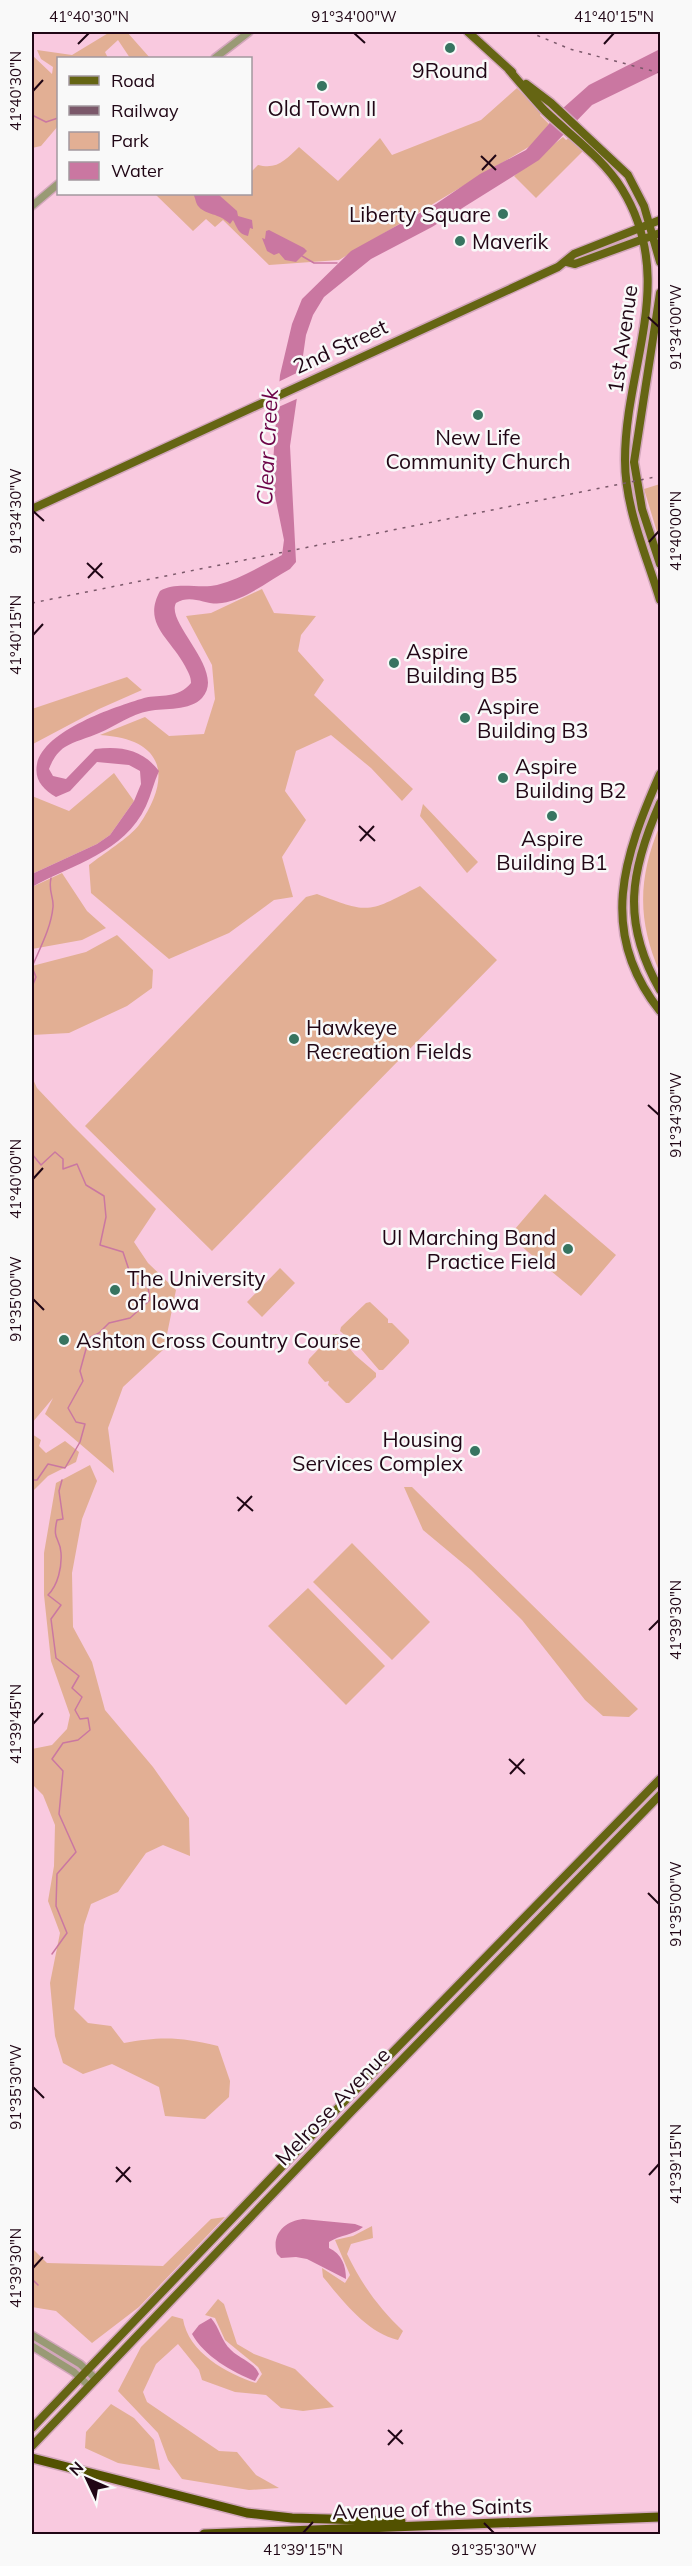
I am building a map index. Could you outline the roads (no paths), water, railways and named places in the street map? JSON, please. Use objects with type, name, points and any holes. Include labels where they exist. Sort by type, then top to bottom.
[{"type":"highway","points":[[32,2458],[247,2513],[292,2518],[470,2524]]},
{"type":"highway","name":"Avenue of the Saints","points":[[204,2535],[660,2517]]},
{"type":"main road","name":"1st Avenue","points":[[468,32],[509,70],[551,103],[628,176],[639,194],[649,224],[657,234],[660,262]]},
{"type":"main road","name":"1st Avenue","points":[[509,70],[544,110],[614,178],[627,199],[641,238],[647,262],[649,290],[625,443],[626,482],[636,524],[660,600]]},
{"type":"main road","name":"2nd Street","points":[[32,509],[567,262],[574,254],[660,220]]},
{"type":"main road","name":"2nd Street","points":[[567,262],[575,264],[657,234]]},
{"type":"main road","name":"1st Avenue","points":[[660,293],[635,445],[637,483],[642,509],[660,564]]},
{"type":"main road","points":[[660,774],[633,838],[622,890],[623,922],[631,956],[642,982],[660,1011]]},
{"type":"main road","points":[[660,803],[641,848],[634,898],[635,920],[642,952],[660,990]]},
{"type":"main road","name":"Melrose Avenue","points":[[32,2428],[338,2108],[660,1779]]},
{"type":"main road","name":"Melrose Avenue","points":[[32,2446],[357,2105],[660,1795]]},
{"type":"street","points":[[216,57],[249,32]]},
{"type":"street","points":[[32,206],[57,185]]},
{"type":"street","points":[[32,2335],[96,2379]]},
{"type":"street","points":[[32,2346],[46,2353],[89,2386]]},
{"type":"water","points":[[660,49],[660,72],[592,105],[539,160],[432,227],[371,259],[324,297],[313,315],[306,335],[290,446],[296,562],[290,569],[240,598],[222,603],[188,599],[176,603],[175,612],[202,661],[208,687],[202,698],[191,705],[136,715],[69,745],[57,754],[49,769],[53,776],[66,779],[95,749],[114,748],[130,751],[145,758],[159,771],[146,806],[125,835],[96,856],[32,887],[32,874],[97,844],[110,835],[134,801],[141,784],[140,771],[129,765],[97,762],[70,791],[56,797],[43,787],[38,779],[36,770],[42,752],[66,731],[99,714],[144,698],[181,692],[191,683],[185,666],[156,622],[155,603],[160,591],[173,586],[217,585],[242,576],[282,555],[284,540],[272,481],[275,432],[280,375],[292,324],[302,299],[351,251],[436,204],[480,174],[526,150],[562,109],[589,85]]},
{"type":"water","points":[[193,195],[219,195],[237,211],[238,216],[252,220],[253,229],[250,228],[248,236],[242,234],[233,220],[230,224],[202,210]]},
{"type":"water","points":[[269,230],[307,251],[296,262],[285,260],[279,253],[274,255],[267,251],[262,238],[265,239],[266,231]]},
{"type":"water","points":[[303,2219],[355,2224],[363,2227],[329,2242],[329,2248],[342,2261],[346,2279],[307,2259],[281,2258],[277,2254],[276,2240],[281,2230],[290,2222]]},
{"type":"water","points":[[211,2318],[228,2346],[257,2370],[259,2374],[255,2381],[219,2362],[197,2342],[192,2334],[199,2325]]},
{"type":"waterway","points":[[32,115],[46,122],[57,118]]},
{"type":"waterway","points":[[302,256],[314,263],[337,263]]},
{"type":"waterway","points":[[32,987],[36,977],[32,967],[52,915],[51,878]]},
{"type":"waterway","points":[[32,1154],[41,1165],[55,1152],[63,1159],[63,1169],[77,1164],[86,1185],[104,1196],[106,1217],[100,1245],[123,1252],[133,1282],[148,1287],[150,1300],[130,1318],[109,1323],[99,1333],[89,1338],[80,1371],[83,1381],[68,1408],[76,1422],[85,1424],[80,1442],[65,1468],[48,1464],[37,1480],[32,1480]]},
{"type":"waterway","points":[[52,1954],[67,1933],[56,1906],[57,1874],[76,1852],[59,1814],[63,1771],[52,1759],[63,1743],[78,1740],[90,1730],[88,1718],[80,1719],[75,1710],[82,1697],[72,1688],[79,1676],[56,1658],[51,1619],[61,1605],[48,1595],[57,1581],[61,1564],[61,1553],[55,1532],[57,1520],[63,1519],[59,1491],[62,1480]]},
{"type":"waterway","points":[[32,2279],[38,2285]]},
{"type":"railway","points":[[529,32],[570,49],[660,73]]},
{"type":"railway","points":[[32,603],[660,476]]},
{"type":"place","name":"9Round","points":[[450,48]]},
{"type":"place","name":"Old Town II","points":[[322,86]]},
{"type":"place","name":"Liberty Square","points":[[503,214]]},
{"type":"place","name":"Maverik","points":[[460,241]]},
{"type":"place","name":"New Life Community Church","points":[[478,415]]},
{"type":"place","name":"Aspire Building B5","points":[[394,663]]},
{"type":"place","name":"Aspire Building B3","points":[[465,718]]},
{"type":"place","name":"Aspire Building B2","points":[[503,778]]},
{"type":"place","name":"Aspire Building B1","points":[[552,816]]},
{"type":"place","name":"Hawkeye Recreation Fields","points":[[294,1039]]},
{"type":"place","name":"UI Marching Band Practice Field","points":[[568,1249]]},
{"type":"place","name":"The University of Iowa","points":[[115,1290]]},
{"type":"place","name":"Ashton Cross Country Course","points":[[64,1340]]},
{"type":"place","name":"Housing Services Complex","points":[[475,1451]]},
{"type":"water label","name":"Clear Creek","points":[[267,447]]}]
